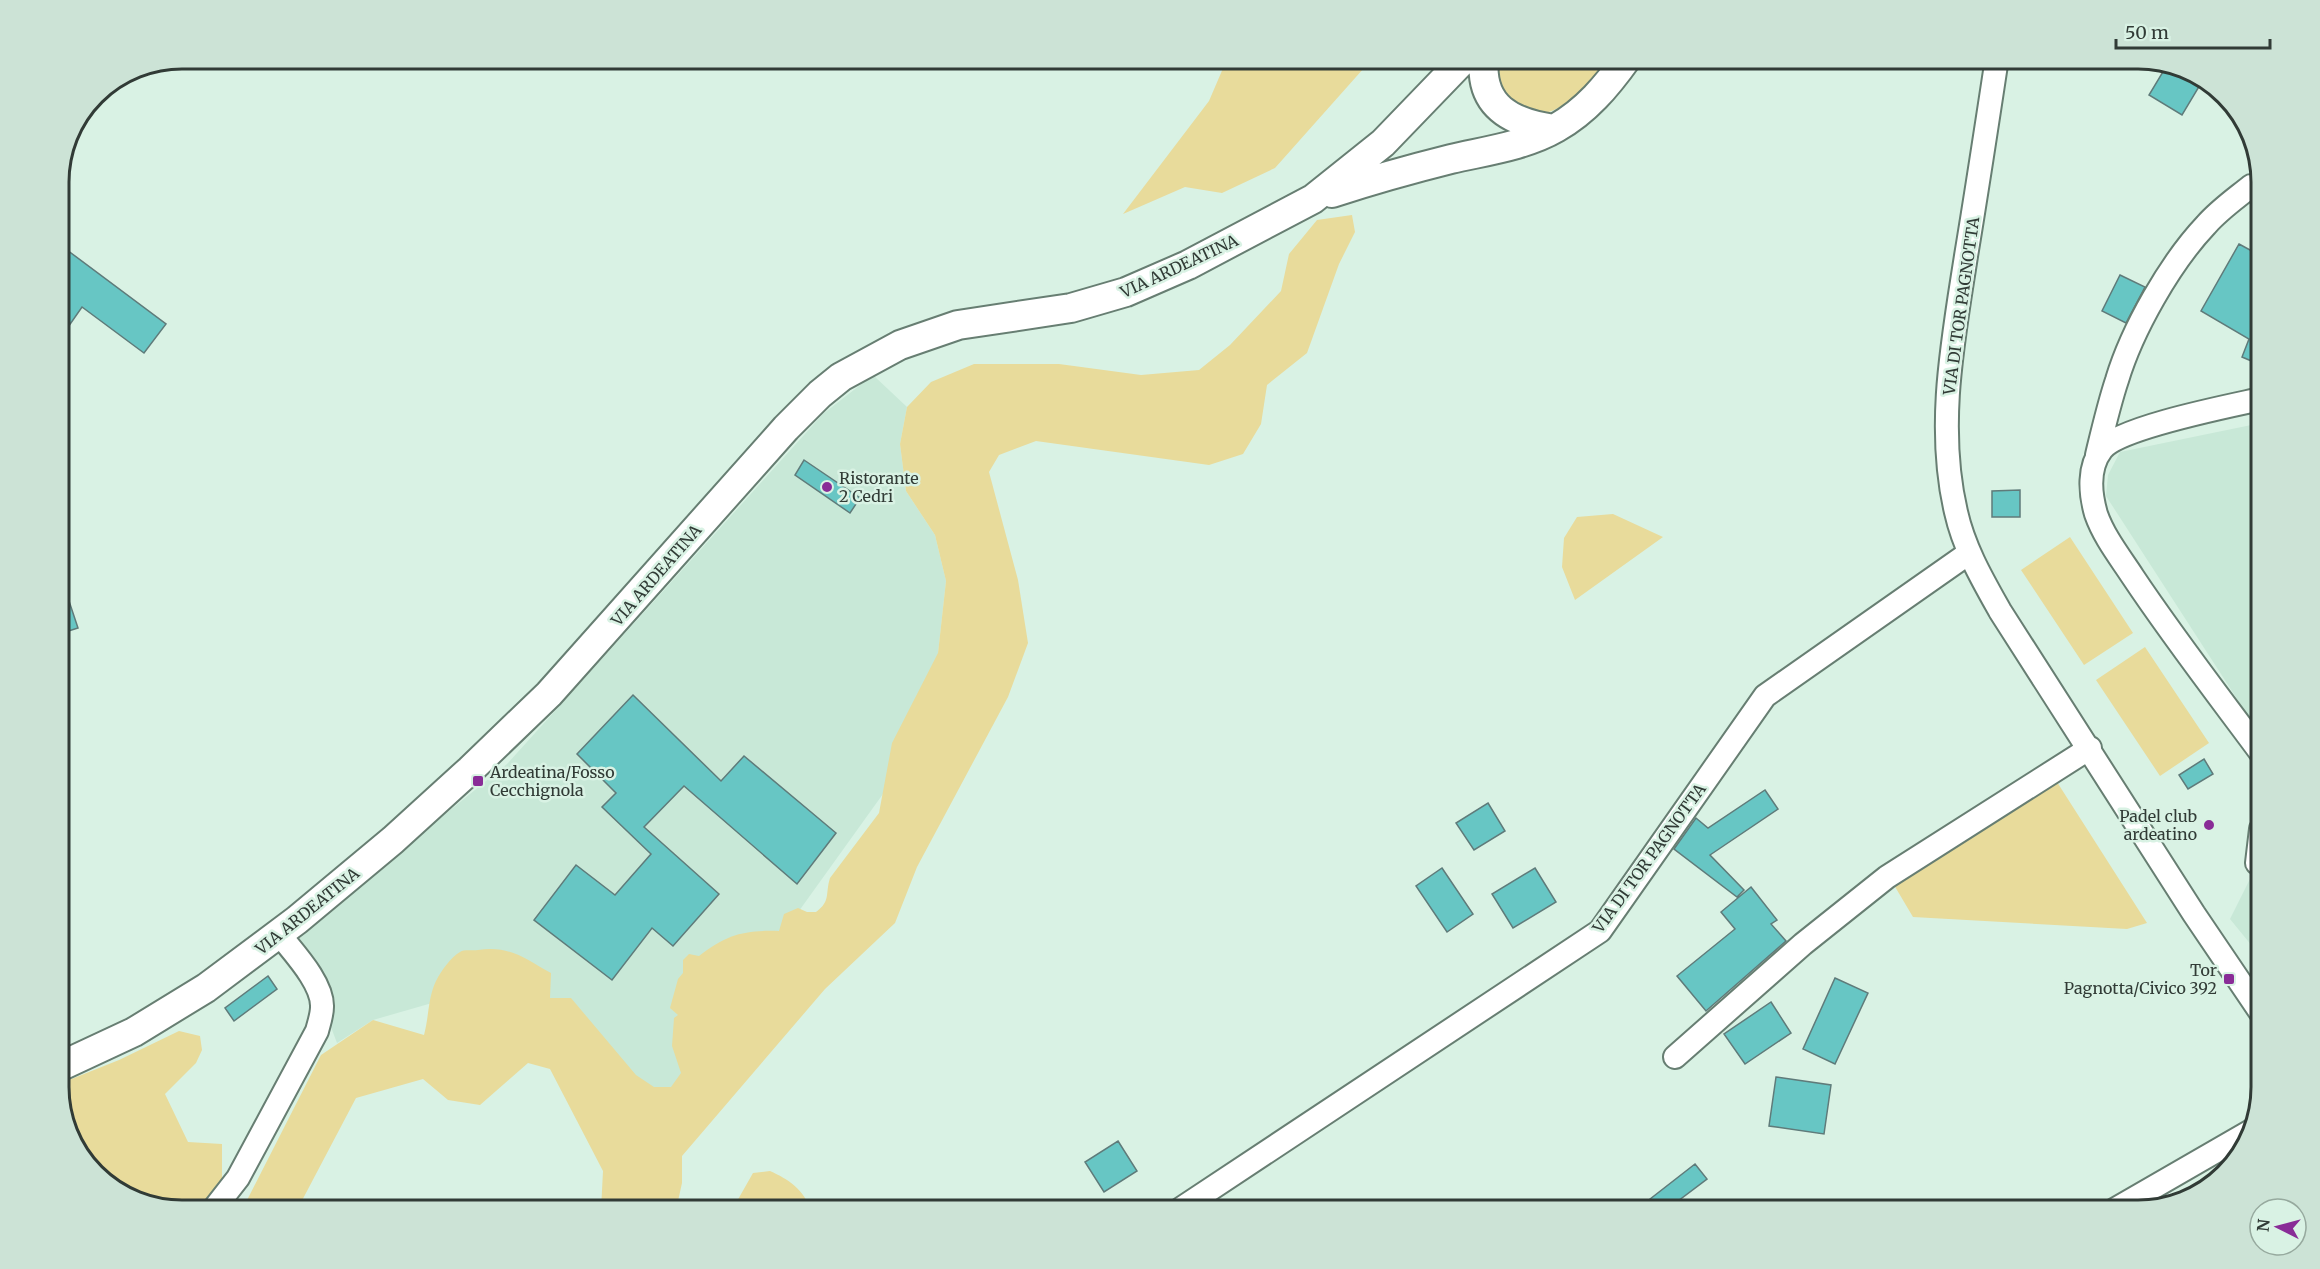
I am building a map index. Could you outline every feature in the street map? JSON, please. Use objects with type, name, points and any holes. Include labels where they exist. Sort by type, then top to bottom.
[{"type":"main road","name":"VIA ARDEATINA","points":[[69,1062],[116,1041],[174,1009],[279,934],[393,840],[542,700],[587,653],[786,428],[820,394],[841,377],[884,352],[920,336],[948,327],[1071,308],[1107,298],[1145,285],[1209,255],[1313,199],[1383,143],[1454,69]]},
{"type":"main road","points":[[1483,69],[1487,93],[1497,107],[1522,123],[1554,129]]},
{"type":"main road","name":"VIA ARDEATINA","points":[[1313,199],[1409,170],[1524,141],[1554,129],[1576,115],[1595,98],[1618,69]]},
{"type":"street","name":"VIA DI TOR PAGNOTTA","points":[[1995,69],[1954,332],[1948,395],[1948,468],[1956,512],[1969,553],[2000,611],[2090,748],[2194,914],[2251,997]]},
{"type":"street","points":[[2251,186],[2205,226],[2166,279],[2145,315],[2125,355],[2117,380],[2092,474],[2091,494],[2103,531],[2158,614],[2251,740]]},
{"type":"street","points":[[2096,460],[2102,449],[2122,435],[2195,414],[2251,401]]},
{"type":"street","name":"VIA DI TOR PAGNOTTA","points":[[1194,1200],[1599,931],[1765,696],[1969,553]]},
{"type":"street","points":[[1675,1057],[1803,944],[1887,877],[2090,748]]},
{"type":"street","points":[[221,1200],[238,1178],[317,1031],[322,1006],[317,988],[308,970],[279,934]]},
{"type":"street","points":[[2131,1200],[2238,1138]]},
{"type":"shaded area","points":[[1223,69],[1363,69],[1275,168],[1222,193],[1185,187],[1123,214],[1209,101]]},
{"type":"shaded area","points":[[1497,69],[1602,69],[1568,101],[1548,112],[1533,114],[1502,101]]},
{"type":"shaded area","points":[[1352,215],[1355,232],[1339,264],[1307,353],[1267,385],[1261,424],[1243,454],[1209,465],[1036,441],[999,455],[989,472],[1018,580],[1028,643],[1008,697],[917,867],[895,923],[825,989],[682,1156],[682,1183],[678,1200],[602,1200],[603,1171],[550,1069],[528,1063],[480,1105],[448,1100],[423,1079],[356,1098],[302,1200],[247,1200],[321,1055],[373,1020],[424,1035],[431,994],[436,981],[443,969],[462,951],[489,949],[508,951],[551,973],[550,998],[571,998],[636,1075],[654,1087],[671,1087],[681,1073],[672,1046],[674,1018],[678,1015],[670,1008],[678,979],[683,973],[683,960],[689,954],[699,956],[737,935],[756,931],[779,931],[784,914],[798,908],[807,912],[816,912],[821,908],[827,897],[830,878],[879,813],[892,743],[938,653],[946,581],[935,535],[906,491],[900,444],[907,407],[931,382],[974,364],[1059,364],[1141,375],[1199,370],[1230,345],[1281,291],[1289,254],[1317,220]]},
{"type":"shaded area","points":[[873,375],[907,407],[900,444],[906,491],[935,535],[946,581],[938,653],[954,695],[654,1113],[505,982],[373,1020],[337,1043],[296,935],[507,764],[823,414]]},
{"type":"shaded area","points":[[2251,425],[2251,721],[2106,496],[2108,475],[2120,452]]},
{"type":"shaded area","points":[[1613,514],[1663,537],[1575,600],[1562,567],[1564,538],[1577,517]]},
{"type":"shaded area","points":[[2070,537],[2133,633],[2084,665],[2021,570]]},
{"type":"shaded area","points":[[2145,647],[2209,743],[2160,776],[2096,680]]},
{"type":"shaded area","points":[[2057,782],[2147,923],[2127,929],[1913,917],[1894,885]]},
{"type":"shaded area","points":[[2251,877],[2251,945],[2230,919]]},
{"type":"shaded area","points":[[179,1031],[200,1036],[202,1050],[196,1063],[165,1094],[188,1142],[222,1144],[222,1188],[214,1200],[175,1200],[146,1194],[119,1181],[88,1150],[71,1109],[69,1080],[119,1060]]},
{"type":"shaded area","points":[[770,1171],[795,1186],[806,1200],[738,1200],[753,1173]]},
{"type":"building","points":[[2163,72],[2199,87],[2182,115],[2149,95]]},
{"type":"building","points":[[2239,244],[2251,251],[2251,361],[2242,357],[2249,339],[2201,311]]},
{"type":"building","points":[[69,251],[166,324],[144,353],[82,307],[69,326]]},
{"type":"building","points":[[2120,275],[2145,287],[2126,323],[2102,311]]},
{"type":"building","name":"Ristorante 2 Cedri","points":[[804,460],[860,498],[850,513],[795,475]]},
{"type":"building","points":[[2020,490],[2020,517],[1992,517],[1992,491]]},
{"type":"building","points":[[69,601],[78,628],[69,631]]},
{"type":"building","points":[[633,695],[721,781],[744,756],[836,833],[797,884],[684,786],[644,827],[719,894],[673,946],[652,928],[612,980],[534,920],[576,865],[615,895],[651,854],[602,807],[616,793],[577,754]]},
{"type":"building","points":[[2204,759],[2213,774],[2188,789],[2179,775]]},
{"type":"building","points":[[1765,790],[1778,809],[1710,855],[1744,890],[1737,897],[1674,849],[1696,818],[1708,828]]},
{"type":"building","points":[[1488,803],[1505,831],[1474,850],[1456,823]]},
{"type":"building","points":[[1442,868],[1473,914],[1447,932],[1416,886]]},
{"type":"building","points":[[1535,868],[1556,902],[1513,928],[1492,894]]},
{"type":"building","points":[[1751,887],[1777,920],[1771,924],[1786,941],[1706,1011],[1677,976],[1735,929],[1721,912]]},
{"type":"building","points":[[268,976],[277,989],[234,1021],[225,1008]]},
{"type":"building","points":[[1835,978],[1868,993],[1835,1064],[1803,1049]]},
{"type":"building","points":[[1771,1002],[1791,1033],[1745,1064],[1724,1034]]},
{"type":"building","points":[[1776,1077],[1831,1085],[1824,1134],[1769,1126]]},
{"type":"building","points":[[1118,1141],[1137,1171],[1104,1192],[1085,1162]]},
{"type":"building","points":[[1695,1164],[1707,1179],[1679,1200],[1649,1200]]},
{"type":"place","name":"Ristorante 2 Cedri","points":[[827,487]]},
{"type":"place","name":"Ardeatina/Fosso Cecchignola","points":[[478,781]]},
{"type":"place","name":"Padel club ardeatino","points":[[2209,825]]},
{"type":"place","name":"Tor Pagnotta/Civico 392","points":[[2229,979]]}]
